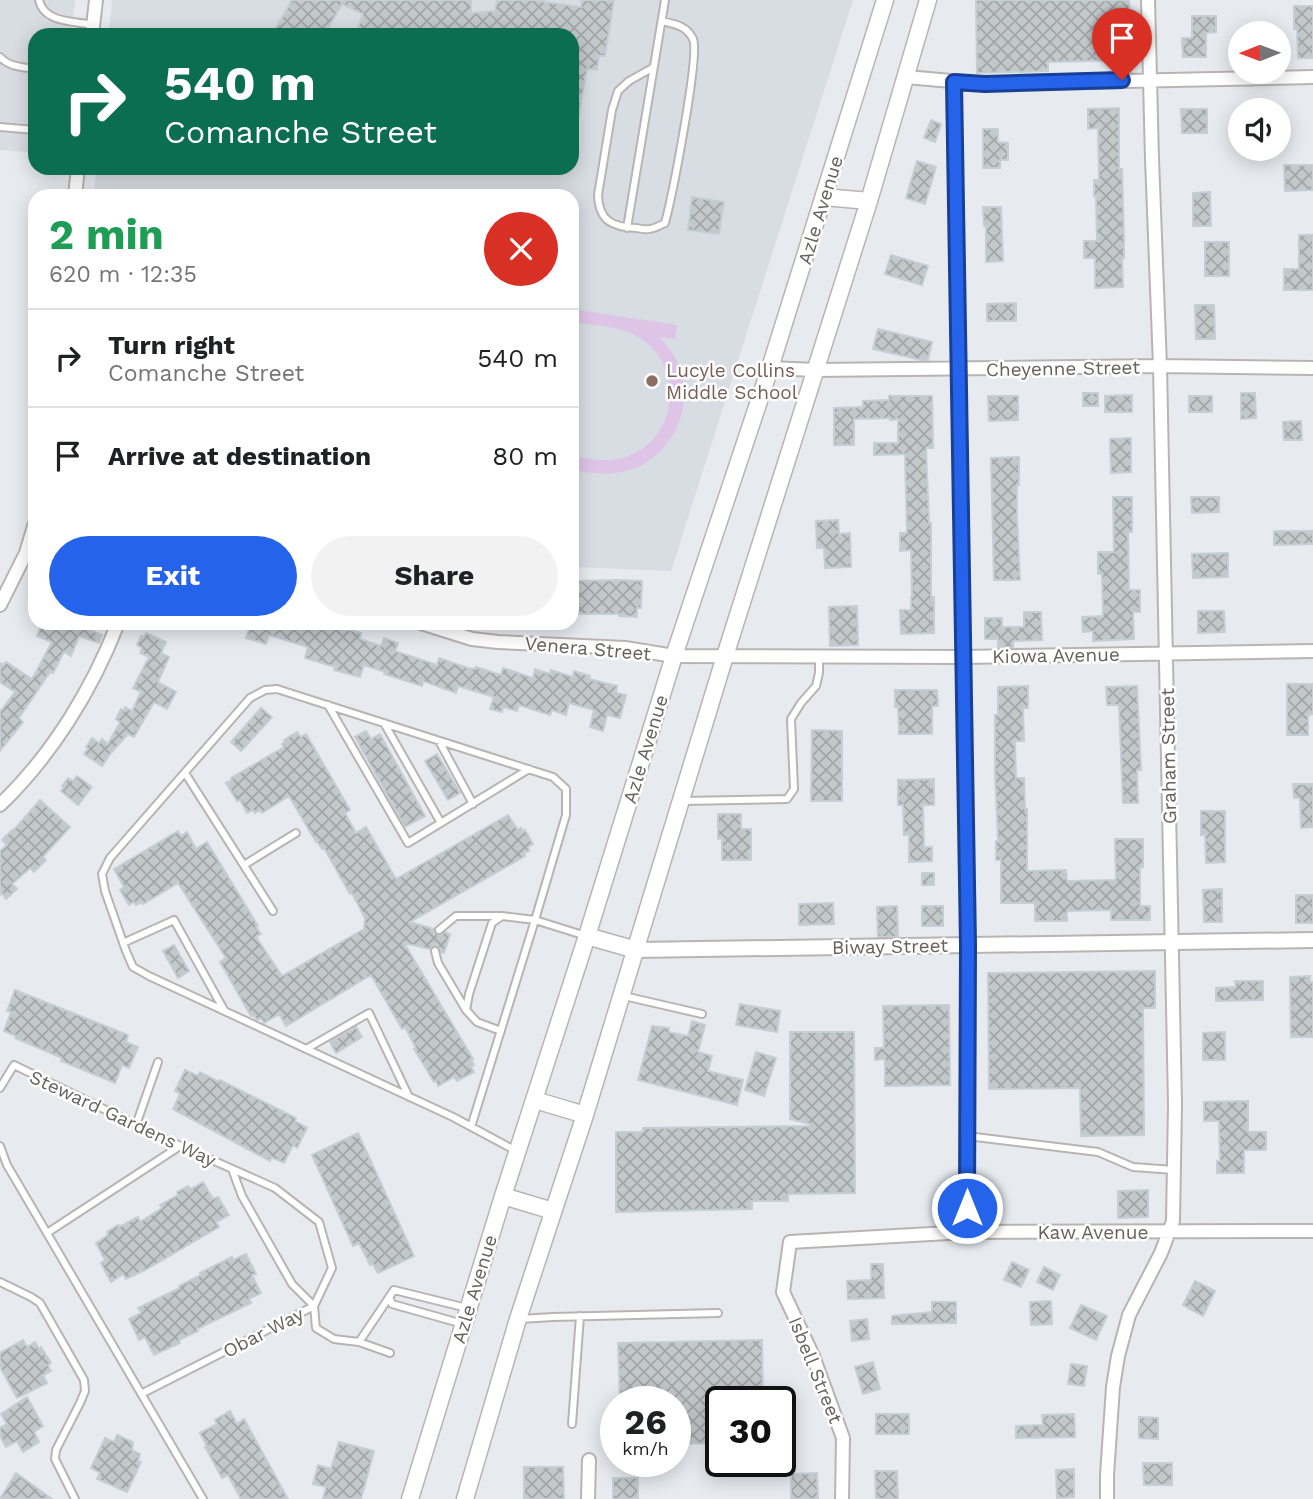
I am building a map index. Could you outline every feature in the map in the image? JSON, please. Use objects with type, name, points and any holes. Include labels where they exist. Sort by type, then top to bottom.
[{"type":"main road","name":"Azle Avenue","points":[[410,1499],[674,656],[770,368],[885,0]]},
{"type":"main road","points":[[465,1499],[518,1320],[585,1115],[725,656],[869,201],[928,0]]},
{"type":"main road","points":[[824,197],[869,201]]},
{"type":"main road","points":[[587,936],[636,950]]},
{"type":"main road","points":[[535,1100],[585,1115]]},
{"type":"main road","points":[[503,1196],[554,1211]]},
{"type":"street","points":[[93,28],[96,0]]},
{"type":"street","name":"Graham Street","points":[[1107,1499],[1113,1387],[1118,1356],[1129,1315],[1161,1253],[1173,1221],[1175,1104],[1172,942],[1160,366],[1148,0]]},
{"type":"street","points":[[906,77],[985,84],[1313,77]]},
{"type":"street","points":[[954,82],[968,945],[966,1233]]},
{"type":"street","name":"Cheyenne Street","points":[[770,368],[1313,368]]},
{"type":"street","points":[[0,606],[28,547]]},
{"type":"street","points":[[0,805],[54,742],[89,687],[115,630]]},
{"type":"street","name":"Venera Street","points":[[443,630],[472,639],[498,642],[625,648],[674,656]]},
{"type":"street","name":"Kiowa Avenue","points":[[674,656],[963,657],[1313,651]]},
{"type":"street","name":"Biway Street","points":[[636,950],[1313,940]]},
{"type":"street","name":"Kaw Avenue","points":[[790,1242],[966,1233],[1313,1231]]},
{"type":"street","name":"Isbell Street","points":[[790,1242],[783,1292],[813,1356],[844,1438],[842,1499]]},
{"type":"street","points":[[589,1460],[589,1499]]},
{"type":"lane","points":[[38,0],[40,8],[52,18],[86,28]]},
{"type":"lane","points":[[627,228],[665,0]]},
{"type":"lane","points":[[654,67],[629,81],[618,92],[610,122],[598,195],[599,208],[604,217],[627,228],[649,229],[666,223],[678,156],[695,42],[680,25],[662,21]]},
{"type":"lane","points":[[0,57],[11,65],[28,68]]},
{"type":"lane","points":[[0,127],[28,129]]},
{"type":"lane","points":[[681,802],[787,799],[794,789],[791,719],[816,686],[819,656]]},
{"type":"lane","points":[[471,1127],[566,815],[566,789],[553,777],[529,769],[277,689],[265,690],[250,698],[110,858],[102,874],[105,891],[133,967],[409,1097],[518,1152]]},
{"type":"lane","points":[[328,705],[408,843],[529,769]]},
{"type":"lane","points":[[384,723],[441,823]]},
{"type":"lane","points":[[439,741],[473,804]]},
{"type":"lane","points":[[185,773],[273,911]]},
{"type":"lane","points":[[244,865],[296,833]]},
{"type":"lane","points":[[439,930],[456,916],[502,916],[535,920],[587,936]]},
{"type":"lane","points":[[466,1010],[492,923],[502,916]]},
{"type":"lane","points":[[123,943],[174,920],[225,1012]]},
{"type":"lane","points":[[435,951],[438,963],[466,1010],[477,1022],[500,1031]]},
{"type":"lane","points":[[622,996],[702,1014]]},
{"type":"lane","points":[[306,1049],[369,1013],[409,1097]]},
{"type":"lane","points":[[136,1125],[158,1062]]},
{"type":"lane","name":"Steward Gardens Way","points":[[0,1088],[14,1065],[180,1146],[275,1188],[319,1222],[332,1268],[314,1306],[292,1284],[242,1196],[232,1169]]},
{"type":"lane","points":[[967,1136],[1098,1152],[1133,1167],[1174,1170]]},
{"type":"lane","points":[[0,1146],[7,1165],[203,1499]]},
{"type":"lane","points":[[47,1233],[180,1146]]},
{"type":"lane","points":[[0,1282],[40,1303],[84,1380],[85,1391],[56,1450],[55,1459],[75,1499]]},
{"type":"lane","points":[[390,1353],[359,1342],[394,1290],[466,1316]]},
{"type":"lane","points":[[389,1297],[392,1304],[466,1316]]},
{"type":"lane","name":"Obar Way","points":[[141,1394],[314,1306],[316,1328],[334,1339],[359,1342]]},
{"type":"lane","points":[[518,1320],[718,1313]]},
{"type":"lane","points":[[572,1424],[580,1316]]},
{"type":"shaded area","points":[[0,0],[75,0],[72,28],[28,28],[28,152],[0,150]]},
{"type":"shaded area","name":"Lucyle Collins Middle School","points":[[112,0],[853,0],[671,571],[579,567],[579,189],[94,189],[96,175],[579,175],[579,28],[110,28]]},
{"type":"shaded area","points":[[579,310],[677,325],[675,339],[660,337],[680,369],[684,401],[675,432],[655,456],[626,471],[592,473],[579,471],[579,457],[612,460],[643,448],[657,435],[666,418],[670,400],[669,381],[663,363],[651,347],[635,335],[604,326],[579,323]]},
{"type":"building","points":[[292,0],[471,0],[471,13],[495,11],[497,0],[545,0],[544,2],[581,7],[582,0],[614,0],[605,56],[599,56],[597,70],[587,69],[579,114],[579,28],[358,28],[363,14],[342,4],[328,28],[276,28]]},
{"type":"building","points":[[976,0],[1129,0],[1130,60],[1048,62],[1048,71],[977,73]]},
{"type":"building","points":[[1294,6],[1313,6],[1313,58],[1298,58]]},
{"type":"building","points":[[1192,16],[1216,16],[1216,32],[1206,33],[1206,57],[1183,57],[1182,38],[1192,38]]},
{"type":"building","points":[[1119,108],[1123,287],[1095,288],[1095,258],[1084,258],[1084,241],[1097,241],[1094,180],[1099,180],[1098,128],[1088,129],[1088,109]]},
{"type":"building","points":[[1181,109],[1207,109],[1207,133],[1182,133]]},
{"type":"building","points":[[931,120],[941,124],[935,142],[924,138]]},
{"type":"building","points":[[983,129],[998,129],[998,142],[1008,143],[1008,160],[1000,160],[1000,168],[983,168]]},
{"type":"building","points":[[917,161],[936,167],[925,204],[906,198]]},
{"type":"building","points":[[1284,165],[1313,165],[1312,190],[1285,191]]},
{"type":"building","points":[[1210,192],[1211,226],[1193,226],[1193,193]]},
{"type":"building","points":[[692,197],[724,202],[719,234],[688,230]]},
{"type":"building","points":[[983,207],[1001,207],[1003,261],[986,262]]},
{"type":"building","points":[[1299,235],[1313,235],[1313,290],[1284,290],[1284,269],[1299,269]]},
{"type":"building","points":[[1205,242],[1229,242],[1229,276],[1205,276]]},
{"type":"building","points":[[891,255],[928,266],[922,285],[885,274]]},
{"type":"building","points":[[1016,303],[1016,321],[987,321],[987,304]]},
{"type":"building","points":[[1195,305],[1214,305],[1215,339],[1196,339]]},
{"type":"building","points":[[878,329],[932,342],[928,360],[873,349]]},
{"type":"building","points":[[1083,393],[1098,393],[1098,406],[1083,406]]},
{"type":"building","points":[[1241,393],[1255,393],[1256,418],[1241,419]]},
{"type":"building","points":[[1132,395],[1132,412],[1105,412],[1105,396]]},
{"type":"building","points":[[889,396],[932,396],[933,448],[926,448],[934,633],[901,634],[900,610],[911,610],[912,597],[911,550],[900,551],[900,533],[907,533],[905,454],[874,455],[874,443],[898,443],[898,419],[854,419],[854,445],[834,445],[834,408],[863,407],[863,401],[889,400]]},
{"type":"building","points":[[988,396],[1018,396],[1018,420],[989,421]]},
{"type":"building","points":[[1189,396],[1212,396],[1212,412],[1189,412]]},
{"type":"building","points":[[1301,421],[1302,440],[1284,440],[1283,422]]},
{"type":"building","points":[[1131,438],[1131,472],[1111,473],[1110,439]]},
{"type":"building","points":[[1019,457],[1017,517],[1020,580],[994,580],[991,458]]},
{"type":"building","points":[[1113,497],[1132,497],[1132,532],[1128,532],[1129,590],[1140,590],[1140,612],[1133,612],[1134,639],[1093,641],[1093,631],[1083,632],[1082,617],[1103,616],[1102,574],[1098,574],[1098,552],[1114,552]]},
{"type":"building","points":[[1191,497],[1219,497],[1219,512],[1192,513]]},
{"type":"building","points":[[838,520],[839,534],[850,533],[851,567],[825,568],[824,548],[817,548],[816,521]]},
{"type":"building","points":[[1274,531],[1313,531],[1313,544],[1274,545]]},
{"type":"building","points":[[1228,553],[1228,577],[1193,578],[1192,554]]},
{"type":"building","points":[[579,581],[642,581],[641,608],[637,608],[637,617],[579,614]]},
{"type":"building","points":[[857,606],[858,645],[830,646],[829,607]]},
{"type":"building","points":[[1198,611],[1224,611],[1225,632],[1198,633]]},
{"type":"building","points":[[1024,612],[1041,612],[1042,640],[1013,641],[1013,647],[998,648],[998,639],[985,639],[985,618],[1002,618],[1002,627],[1024,627]]},
{"type":"building","points":[[39,630],[90,630],[102,635],[99,643],[79,636],[71,656],[64,652],[53,673],[50,672],[19,718],[23,722],[0,751],[0,712],[15,692],[0,682],[0,663],[4,665],[6,662],[32,679],[52,642],[37,636]]},
{"type":"building","points":[[249,630],[350,630],[361,633],[360,639],[381,646],[384,638],[398,643],[395,651],[437,665],[439,658],[468,668],[476,667],[501,675],[503,668],[533,678],[535,669],[550,674],[551,670],[573,677],[574,671],[590,676],[589,679],[617,686],[616,693],[626,695],[620,718],[607,715],[603,731],[590,727],[594,710],[569,703],[566,715],[552,710],[550,715],[519,705],[517,711],[503,707],[502,712],[490,709],[494,697],[458,686],[456,693],[423,681],[422,686],[364,665],[360,677],[305,658],[308,647],[269,635],[266,644],[246,638]]},
{"type":"building","points":[[146,633],[166,642],[161,653],[169,657],[158,682],[176,692],[167,709],[154,702],[134,737],[128,734],[102,766],[84,754],[88,748],[86,747],[92,738],[99,743],[102,739],[108,744],[120,722],[116,719],[121,709],[124,711],[125,707],[132,711],[141,692],[133,688],[149,657],[140,653],[142,648],[137,645],[141,636],[144,637]]},
{"type":"building","points":[[1287,684],[1313,684],[1313,714],[1308,715],[1308,735],[1287,735]]},
{"type":"building","points":[[1028,686],[1028,708],[1023,708],[1024,741],[1015,741],[1016,778],[1024,778],[1027,809],[1027,871],[1066,870],[1067,881],[1116,880],[1115,839],[1143,839],[1140,906],[1150,906],[1150,920],[1111,920],[1111,910],[1067,911],[1067,921],[1035,921],[1035,903],[1001,903],[1001,860],[996,860],[998,841],[995,715],[998,715],[998,687]]},
{"type":"building","points":[[1137,686],[1141,770],[1137,770],[1138,803],[1123,803],[1119,705],[1107,705],[1106,687]]},
{"type":"building","points":[[895,690],[937,690],[938,706],[932,706],[932,734],[899,734]]},
{"type":"building","points":[[261,708],[272,717],[241,751],[231,742]]},
{"type":"building","points":[[812,730],[842,731],[842,801],[811,801]]},
{"type":"building","points":[[366,731],[371,739],[380,734],[425,816],[405,827],[355,737]]},
{"type":"building","points":[[297,732],[301,737],[306,734],[350,810],[345,813],[356,833],[366,827],[396,879],[508,815],[518,830],[525,830],[533,844],[528,847],[529,851],[524,853],[525,856],[410,922],[434,929],[434,933],[438,935],[445,932],[450,934],[444,953],[436,945],[430,949],[404,943],[473,1059],[474,1065],[471,1067],[474,1072],[457,1081],[454,1077],[438,1086],[436,1080],[434,1082],[414,1049],[416,1048],[405,1027],[402,1029],[371,975],[286,1026],[279,1014],[264,1023],[261,1018],[257,1020],[251,1016],[220,962],[226,958],[178,883],[143,904],[142,902],[136,905],[134,902],[129,905],[120,890],[124,887],[114,869],[178,831],[181,836],[187,832],[196,849],[207,842],[258,926],[256,927],[261,934],[256,937],[282,976],[364,929],[365,918],[352,893],[350,894],[324,848],[316,842],[289,796],[262,813],[260,810],[255,813],[253,810],[247,813],[226,783],[284,747],[284,740]]},
{"type":"building","points":[[437,754],[460,793],[448,800],[425,761]]},
{"type":"building","points":[[77,776],[92,787],[78,805],[61,791],[68,778],[73,781]]},
{"type":"building","points":[[934,779],[934,805],[923,805],[924,847],[932,847],[932,861],[909,862],[909,834],[904,835],[903,805],[898,805],[898,780]]},
{"type":"building","points":[[1293,784],[1313,784],[1313,827],[1301,828],[1300,798],[1294,798]]},
{"type":"building","points":[[40,800],[70,827],[43,857],[46,860],[34,872],[30,868],[12,884],[17,889],[6,899],[2,893],[0,895],[0,851],[7,845],[2,840]]},
{"type":"building","points":[[1201,811],[1225,811],[1225,862],[1206,863],[1205,835],[1201,835]]},
{"type":"building","points":[[718,814],[741,814],[741,829],[751,829],[751,860],[722,860],[722,838],[718,839]]},
{"type":"building","points":[[922,873],[934,873],[934,885],[922,885]]},
{"type":"building","points":[[1222,889],[1222,922],[1204,922],[1203,890]]},
{"type":"building","points":[[1296,895],[1313,895],[1313,923],[1296,923]]},
{"type":"building","points":[[833,903],[834,924],[799,925],[799,904]]},
{"type":"building","points":[[897,906],[898,937],[878,937],[877,907]]},
{"type":"building","points":[[922,906],[943,906],[943,926],[922,926]]},
{"type":"building","points":[[174,945],[189,971],[178,978],[163,951]]},
{"type":"building","points":[[1155,971],[1155,1008],[1143,1008],[1144,1135],[1081,1136],[1080,1088],[989,1089],[988,973]]},
{"type":"building","points":[[1310,976],[1310,983],[1313,982],[1313,1037],[1291,1037],[1290,977]]},
{"type":"building","points":[[1235,981],[1263,981],[1263,1000],[1216,1001],[1216,988],[1236,987]]},
{"type":"building","points":[[15,990],[128,1035],[126,1042],[138,1047],[129,1068],[122,1065],[115,1083],[61,1061],[62,1058],[4,1031],[11,1012],[7,1011]]},
{"type":"building","points":[[740,1004],[780,1011],[777,1032],[736,1025]]},
{"type":"building","points":[[949,1005],[950,1085],[885,1086],[885,1059],[875,1060],[875,1048],[884,1048],[883,1006]]},
{"type":"building","points":[[692,1021],[705,1025],[698,1052],[712,1056],[708,1071],[743,1080],[737,1105],[638,1080],[652,1026],[669,1028],[669,1032],[688,1036]]},
{"type":"building","points":[[356,1027],[362,1037],[336,1053],[330,1042]]},
{"type":"building","points":[[790,1032],[854,1032],[855,1193],[788,1194],[788,1201],[752,1201],[752,1209],[616,1212],[616,1132],[643,1132],[643,1128],[809,1126],[810,1124],[790,1119]]},
{"type":"building","points":[[1225,1032],[1225,1060],[1203,1060],[1203,1033]]},
{"type":"building","points":[[756,1052],[776,1058],[764,1096],[745,1090]]},
{"type":"building","points":[[185,1070],[198,1076],[200,1072],[219,1082],[220,1080],[296,1118],[295,1121],[307,1128],[297,1148],[293,1145],[284,1163],[271,1157],[270,1161],[173,1109],[180,1094],[175,1091]]},
{"type":"building","points":[[1248,1101],[1248,1132],[1266,1132],[1266,1150],[1244,1150],[1244,1173],[1217,1173],[1217,1161],[1220,1161],[1219,1121],[1204,1121],[1204,1102]]},
{"type":"building","points":[[358,1133],[414,1256],[378,1273],[373,1264],[370,1265],[359,1243],[353,1246],[312,1155]]},
{"type":"building","points":[[203,1182],[213,1199],[218,1197],[229,1215],[216,1222],[219,1227],[145,1270],[126,1279],[123,1274],[111,1282],[101,1263],[105,1260],[96,1243],[118,1225],[119,1227],[138,1217],[140,1222],[162,1208],[160,1205],[178,1195],[177,1192],[188,1186],[191,1189]]},
{"type":"building","points":[[1148,1190],[1148,1217],[1118,1218],[1118,1191]]},
{"type":"building","points":[[246,1254],[256,1274],[252,1275],[261,1293],[249,1299],[251,1303],[197,1329],[198,1331],[179,1340],[180,1343],[154,1355],[145,1337],[139,1340],[129,1319],[141,1313],[138,1308],[180,1288],[179,1286],[201,1275],[200,1273],[232,1257],[233,1260]]},
{"type":"building","points":[[1012,1262],[1029,1270],[1021,1287],[1004,1280]]},
{"type":"building","points":[[871,1264],[883,1264],[884,1298],[848,1299],[847,1281],[871,1280]]},
{"type":"building","points":[[1044,1267],[1060,1275],[1053,1290],[1037,1282]]},
{"type":"building","points":[[1195,1281],[1215,1291],[1203,1316],[1183,1305]]},
{"type":"building","points":[[1051,1301],[1052,1324],[1031,1325],[1030,1302]]},
{"type":"building","points":[[932,1302],[956,1302],[956,1323],[892,1324],[892,1316],[932,1312]]},
{"type":"building","points":[[1081,1305],[1107,1316],[1096,1340],[1070,1328]]},
{"type":"building","points":[[867,1319],[869,1339],[852,1341],[850,1321]]},
{"type":"building","points":[[23,1340],[27,1347],[35,1342],[39,1349],[41,1347],[51,1363],[48,1365],[51,1371],[43,1375],[47,1383],[17,1398],[0,1367],[0,1353]]},
{"type":"building","points":[[762,1340],[763,1386],[705,1386],[705,1443],[691,1444],[691,1386],[619,1386],[618,1343]]},
{"type":"building","points":[[873,1362],[880,1389],[863,1394],[855,1367]]},
{"type":"building","points":[[1071,1364],[1087,1366],[1084,1386],[1068,1384]]},
{"type":"building","points":[[27,1397],[43,1426],[34,1432],[39,1442],[23,1452],[17,1441],[6,1447],[0,1436],[0,1428],[7,1424],[1,1414]]},
{"type":"building","points":[[230,1411],[237,1424],[244,1419],[288,1499],[241,1499],[228,1475],[222,1478],[200,1433],[217,1424],[215,1420]]},
{"type":"building","points":[[876,1414],[909,1414],[909,1434],[876,1434]]},
{"type":"building","points":[[1074,1414],[1075,1437],[1016,1438],[1016,1426],[1043,1425],[1042,1415]]},
{"type":"building","points":[[1139,1417],[1158,1418],[1158,1439],[1139,1438]]},
{"type":"building","points":[[117,1435],[133,1442],[132,1450],[140,1454],[138,1461],[141,1462],[127,1492],[97,1479],[100,1473],[91,1468],[105,1438],[114,1442]]},
{"type":"building","points":[[339,1442],[374,1451],[361,1499],[323,1499],[326,1487],[313,1484],[318,1465],[331,1469]]},
{"type":"building","points":[[1143,1463],[1172,1463],[1172,1485],[1144,1485]]},
{"type":"building","points":[[524,1467],[563,1467],[564,1499],[524,1499]]},
{"type":"building","points":[[1074,1469],[1074,1497],[1057,1498],[1056,1470]]},
{"type":"building","points":[[875,1471],[897,1471],[898,1499],[876,1499]]},
{"type":"building","points":[[16,1473],[52,1499],[0,1499]]},
{"type":"building","points":[[817,1473],[818,1499],[791,1499],[791,1477],[796,1477],[796,1474]]},
{"type":"building","points":[[613,1478],[638,1478],[638,1499],[613,1499]]},
{"type":"place","name":"Lucyle Collins Middle School","points":[[652,381]]},
{"type":"route","points":[[967,1208],[968,945],[954,82],[985,84],[1122,80]]}]
